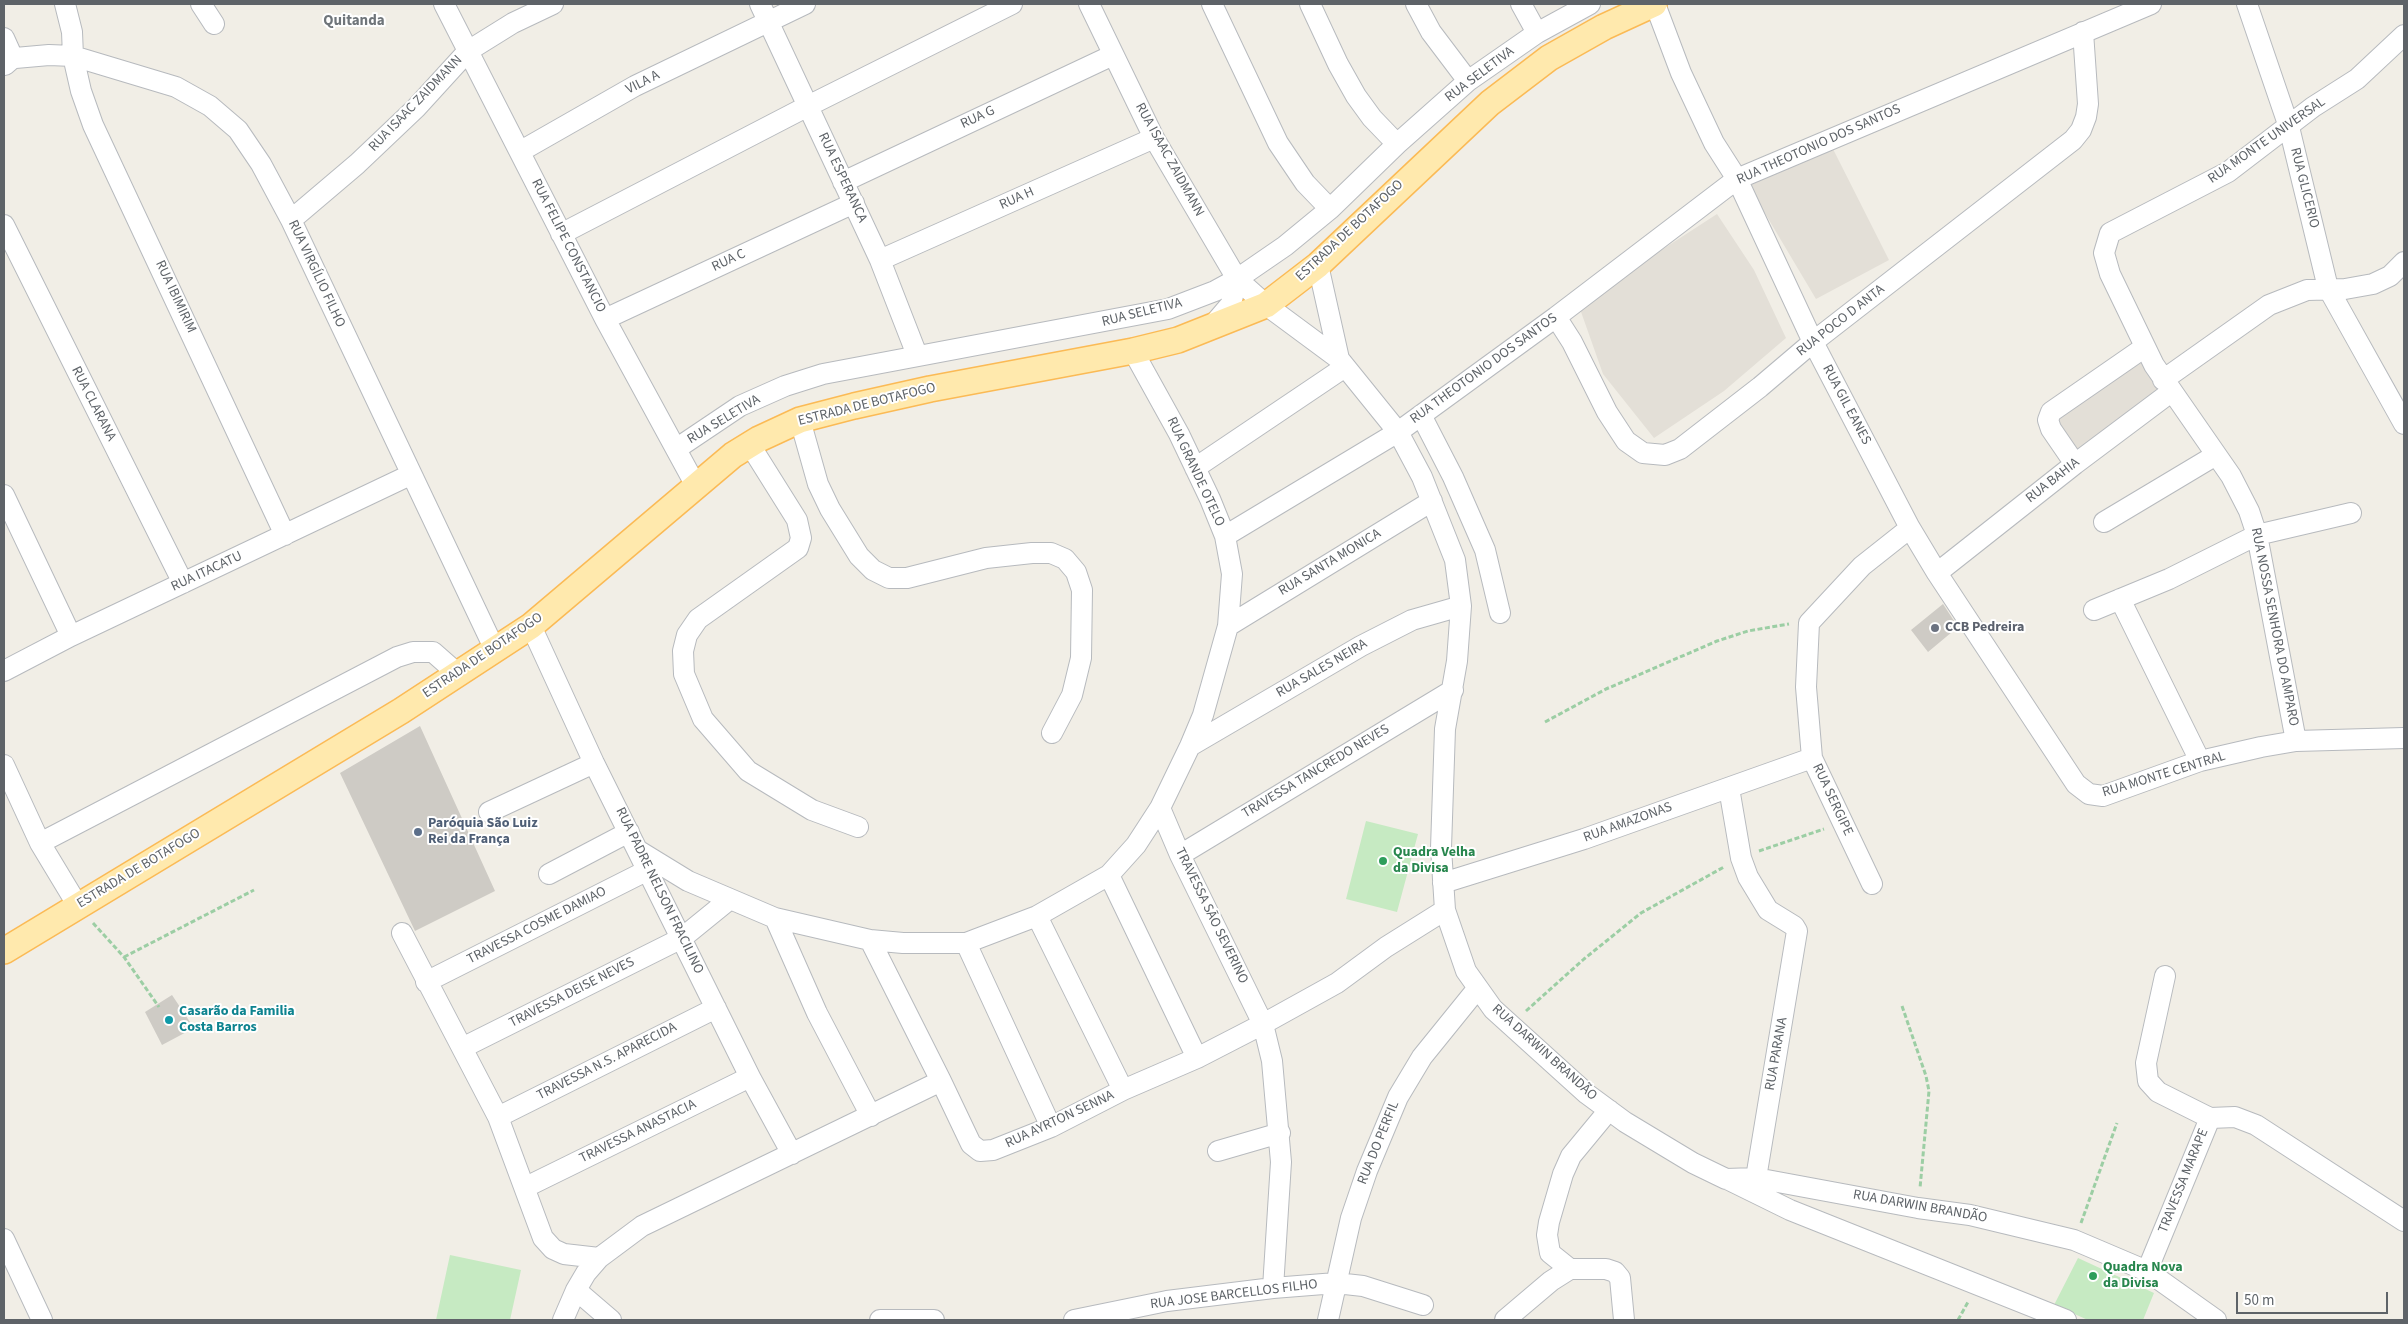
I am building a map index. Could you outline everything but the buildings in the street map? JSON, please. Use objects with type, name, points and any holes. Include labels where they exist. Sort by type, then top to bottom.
[{"type":"main road","name":"ESTRADA DE BOTAFOGO","points":[[4,950],[401,711],[531,626],[733,455],[750,445],[800,420],[930,389],[1133,351],[1178,340],[1266,305],[1318,265],[1490,103],[1549,58],[1604,27],[1655,4]]},
{"type":"street","name":"RUA IBIMIRIM","points":[[65,4],[72,32],[73,56],[81,91],[93,126],[285,534]]},
{"type":"street","points":[[202,4],[214,24]]},
{"type":"street","name":"RUA FELIPE CONSTANCIO","points":[[444,4],[520,151],[560,234],[696,486]]},
{"type":"street","name":"RUA ISAAC ZAIDMANN","points":[[291,220],[357,164],[416,108],[468,51],[513,23],[553,4]]},
{"type":"street","name":"RUA ESPERANCA","points":[[760,4],[880,260],[917,355]]},
{"type":"street","name":"VILA A","points":[[520,151],[634,86],[805,4]]},
{"type":"street","points":[[560,234],[808,106],[1012,4]]},
{"type":"street","name":"RUA ISAAC ZAIDMANN","points":[[1089,4],[1154,138],[1237,279],[1266,305],[1342,363]]},
{"type":"street","points":[[1212,4],[1278,143],[1305,183],[1330,209]]},
{"type":"street","points":[[1310,4],[1338,64],[1356,96],[1372,118],[1397,144]]},
{"type":"street","points":[[1416,4],[1431,32],[1468,81]]},
{"type":"street","points":[[1520,4],[1537,33]]},
{"type":"street","name":"RUA SELETIVA","points":[[676,449],[740,406],[785,386],[823,374],[1168,309],[1237,279],[1285,246],[1330,209],[1397,144],[1468,81],[1537,33],[1590,4]]},
{"type":"street","name":"RUA GIL EANES","points":[[1655,4],[1681,73],[1714,143],[1737,179],[1813,342],[1910,528],[1937,573],[2076,784]]},
{"type":"street","name":"RUA THEOTONIO DOS SANTOS","points":[[1225,536],[1398,432],[1556,317],[1737,179],[2151,4]]},
{"type":"street","name":"RUA GLICERIO","points":[[2248,4],[2288,127],[2328,288],[2404,424]]},
{"type":"street","name":"RUA POCO D ANTA","points":[[1556,317],[1572,342],[1607,412],[1626,441],[1643,453],[1665,455],[1680,449],[1695,440],[1813,342],[2073,140],[2081,130],[2088,104],[2083,32]]},
{"type":"street","name":"RUA MONTE UNIVERSAL","points":[[2104,253],[2110,233],[2228,172],[2313,107],[2357,79],[2404,35]]},
{"type":"street","points":[[4,38],[7,61]]},
{"type":"street","name":"RUA VIRGÍLIO FILHO","points":[[7,61],[49,54],[73,56],[176,87],[210,106],[238,130],[261,164],[291,220],[410,475],[495,650]]},
{"type":"street","name":"RUA G","points":[[844,182],[1113,55]]},
{"type":"street","name":"RUA H","points":[[880,260],[1154,138]]},
{"type":"street","name":"RUA C","points":[[605,319],[854,203]]},
{"type":"street","name":"RUA CLARANA","points":[[4,225],[10,253],[183,583]]},
{"type":"street","name":"RUA NOSSA SENHORA DO AMPARO","points":[[2104,253],[2110,274],[2145,348],[2167,386],[2241,494],[2257,535],[2296,741]]},
{"type":"street","name":"RUA BAHIA","points":[[1937,573],[2075,464],[2167,386],[2269,305],[2307,290],[2345,289],[2373,284],[2390,276],[2404,262]]},
{"type":"street","name":"RUA DARWIN BRANDÃO","points":[[1318,265],[1342,363],[1398,432],[1432,501],[1455,560],[1461,606],[1459,642],[1445,737],[1441,848],[1445,910],[1459,954],[1477,989],[1493,1009],[1555,1066],[1609,1110],[1663,1146],[1726,1179],[1756,1178],[2014,1224],[2074,1240],[2147,1271],[2216,1320]]},
{"type":"street","points":[[1212,326],[1231,304],[1237,279]]},
{"type":"street","points":[[2075,464],[2051,429],[2048,420],[2051,412],[2145,348]]},
{"type":"street","name":"RUA GRANDE OTELO","points":[[639,851],[688,881],[775,918],[870,940],[966,943],[1037,916],[1109,875],[1136,845],[1160,808],[1203,715],[1228,626],[1232,574],[1225,536],[1195,468],[1133,351]]},
{"type":"street","points":[[1195,468],[1342,363]]},
{"type":"street","points":[[1421,415],[1460,492],[1485,550],[1500,613]]},
{"type":"street","points":[[800,420],[818,484],[830,510],[859,556],[873,570],[889,578],[907,578],[986,558],[1051,553],[1065,559],[1076,572],[1082,590],[1081,658],[1072,695],[1052,733]]},
{"type":"street","points":[[750,445],[798,520],[801,538],[798,548],[698,619],[687,635],[683,651],[684,674],[703,719],[748,771],[812,810],[858,827]]},
{"type":"street","points":[[2104,522],[2216,455]]},
{"type":"street","name":"RUA ITACATU","points":[[4,671],[71,636],[410,475]]},
{"type":"street","points":[[4,495],[71,636]]},
{"type":"street","name":"RUA SANTA MONICA","points":[[1228,626],[1432,501]]},
{"type":"street","points":[[2094,610],[2169,579],[2257,535],[2351,513]]},
{"type":"street","points":[[1809,622],[1862,566],[1910,528]]},
{"type":"street","points":[[2120,599],[2200,761]]},
{"type":"street","name":"RUA SALES NEIRA","points":[[1190,746],[1361,646],[1412,620],[1461,606]]},
{"type":"street","name":"RUA SERGIPE","points":[[1809,622],[1806,687],[1812,758],[1841,823],[1872,884]]},
{"type":"street","name":"RUA PADRE NELSON FRACILINO","points":[[531,626],[594,762],[750,1077],[792,1154]]},
{"type":"street","points":[[40,843],[397,657],[414,652],[433,652],[458,674]]},
{"type":"street","name":"TRAVESSA TANCREDO NEVES","points":[[1180,855],[1453,690]]},
{"type":"street","name":"RUA MONTE CENTRAL","points":[[2076,784],[2089,794],[2103,796],[2200,761],[2296,741],[2404,738]]},
{"type":"street","name":"RUA AMAZONAS","points":[[1443,883],[1567,845],[1812,758]]},
{"type":"street","points":[[488,812],[594,762]]},
{"type":"street","points":[[4,765],[40,843],[78,906]]},
{"type":"street","points":[[1729,788],[1741,858]]},
{"type":"street","name":"TRAVESSA SĀO SEVERINO","points":[[1160,808],[1180,855],[1263,1024],[1272,1061],[1280,1133],[1281,1162],[1273,1288]]},
{"type":"street","points":[[549,874],[629,832]]},
{"type":"street","name":"RUA PARANA","points":[[1741,858],[1748,877],[1768,910],[1794,926],[1797,931],[1756,1178]]},
{"type":"street","name":"TRAVESSA COSME DAMIAO","points":[[426,982],[648,870]]},
{"type":"street","points":[[1109,875],[1197,1058]]},
{"type":"street","name":"TRAVESSA DEISE NEVES","points":[[462,1048],[682,938],[730,899]]},
{"type":"street","name":"RUA AYRTON SENNA","points":[[941,1081],[971,1144],[980,1151],[994,1150],[1050,1127],[1123,1090],[1197,1058],[1263,1024],[1337,983],[1386,947],[1445,910]]},
{"type":"street","points":[[1037,916],[1123,1090]]},
{"type":"street","points":[[775,918],[818,1013],[871,1116]]},
{"type":"street","points":[[402,933],[498,1117],[526,1187],[532,1212],[542,1238],[552,1249],[564,1254],[599,1258]]},
{"type":"street","points":[[563,1320],[586,1272],[599,1258],[642,1226],[941,1081],[870,940]]},
{"type":"street","points":[[966,943],[1050,1127]]},
{"type":"street","name":"TRAVESSA MARAPE","points":[[2147,1271],[2210,1118],[2158,1092],[2148,1081],[2146,1063],[2164,976]]},
{"type":"street","name":"RUA DO PERFIL","points":[[1328,1320],[1351,1218],[1367,1171],[1398,1097],[1422,1057],[1477,989]]},
{"type":"street","name":"TRAVESSA N.S. APARECIDA","points":[[498,1117],[716,1008]]},
{"type":"street","name":"TRAVESSA ANASTACIA","points":[[526,1187],[750,1077]]},
{"type":"street","points":[[1570,1269],[1550,1253],[1549,1222],[1562,1174],[1571,1156],[1609,1110]]},
{"type":"street","points":[[2210,1118],[2235,1118],[2256,1125],[2404,1221]]},
{"type":"street","points":[[1218,1151],[1280,1133]]},
{"type":"street","points":[[1726,1179],[1790,1210],[2066,1320]]},
{"type":"street","points":[[4,1239],[42,1320]]},
{"type":"street","points":[[1505,1320],[1551,1281],[1570,1269],[1606,1269],[1615,1272],[1620,1278],[1624,1320]]},
{"type":"street","name":"RUA JOSE BARCELLOS FILHO","points":[[1074,1320],[1167,1301],[1273,1288],[1336,1284],[1363,1286],[1423,1304]]},
{"type":"street","points":[[576,1290],[611,1320]]},
{"type":"street","points":[[880,1320],[934,1320]]},
{"type":"path","points":[[1546,722],[1606,689],[1717,641],[1748,631],[1809,622]]},
{"type":"path","points":[[1510,1025],[1584,959],[1641,913],[1741,858],[1841,823]]},
{"type":"path","points":[[124,957],[254,890]]},
{"type":"path","points":[[78,906],[124,957],[158,1007]]},
{"type":"path","points":[[1902,1006],[1926,1076],[1929,1091],[1918,1208]]},
{"type":"path","points":[[2074,1240],[2117,1123]]},
{"type":"shaded area","points":[[1833,149],[1889,260],[1816,299],[1747,183]]},
{"type":"shaded area","points":[[1717,214],[1754,270],[1786,338],[1724,391],[1654,438],[1603,374],[1580,309],[1640,264]]},
{"type":"shaded area","points":[[2139,354],[2166,390],[2073,453],[2052,417]]},
{"type":"green space","name":"Quadra Velha da Divisa","points":[[1366,821],[1418,834],[1397,912],[1346,899]]},
{"type":"green space","points":[[450,1255],[521,1270],[510,1320],[436,1320]]},
{"type":"green space","name":"Quadra Nova da Divisa","points":[[2078,1258],[2154,1293],[2143,1320],[2088,1320],[2054,1305]]},
{"type":"place","name":"CCB Pedreira","points":[[1935,628]]},
{"type":"place","name":"Paróquia São Luiz Rei da França","points":[[418,832]]},
{"type":"place","name":"Quadra Velha da Divisa","points":[[1383,861]]},
{"type":"place","name":"Casarão da Familia Costa Barros","points":[[169,1020]]},
{"type":"place","name":"Quadra Nova da Divisa","points":[[2093,1276]]},
{"type":"district","name":"Quitanda","points":[[354,22]]}]
